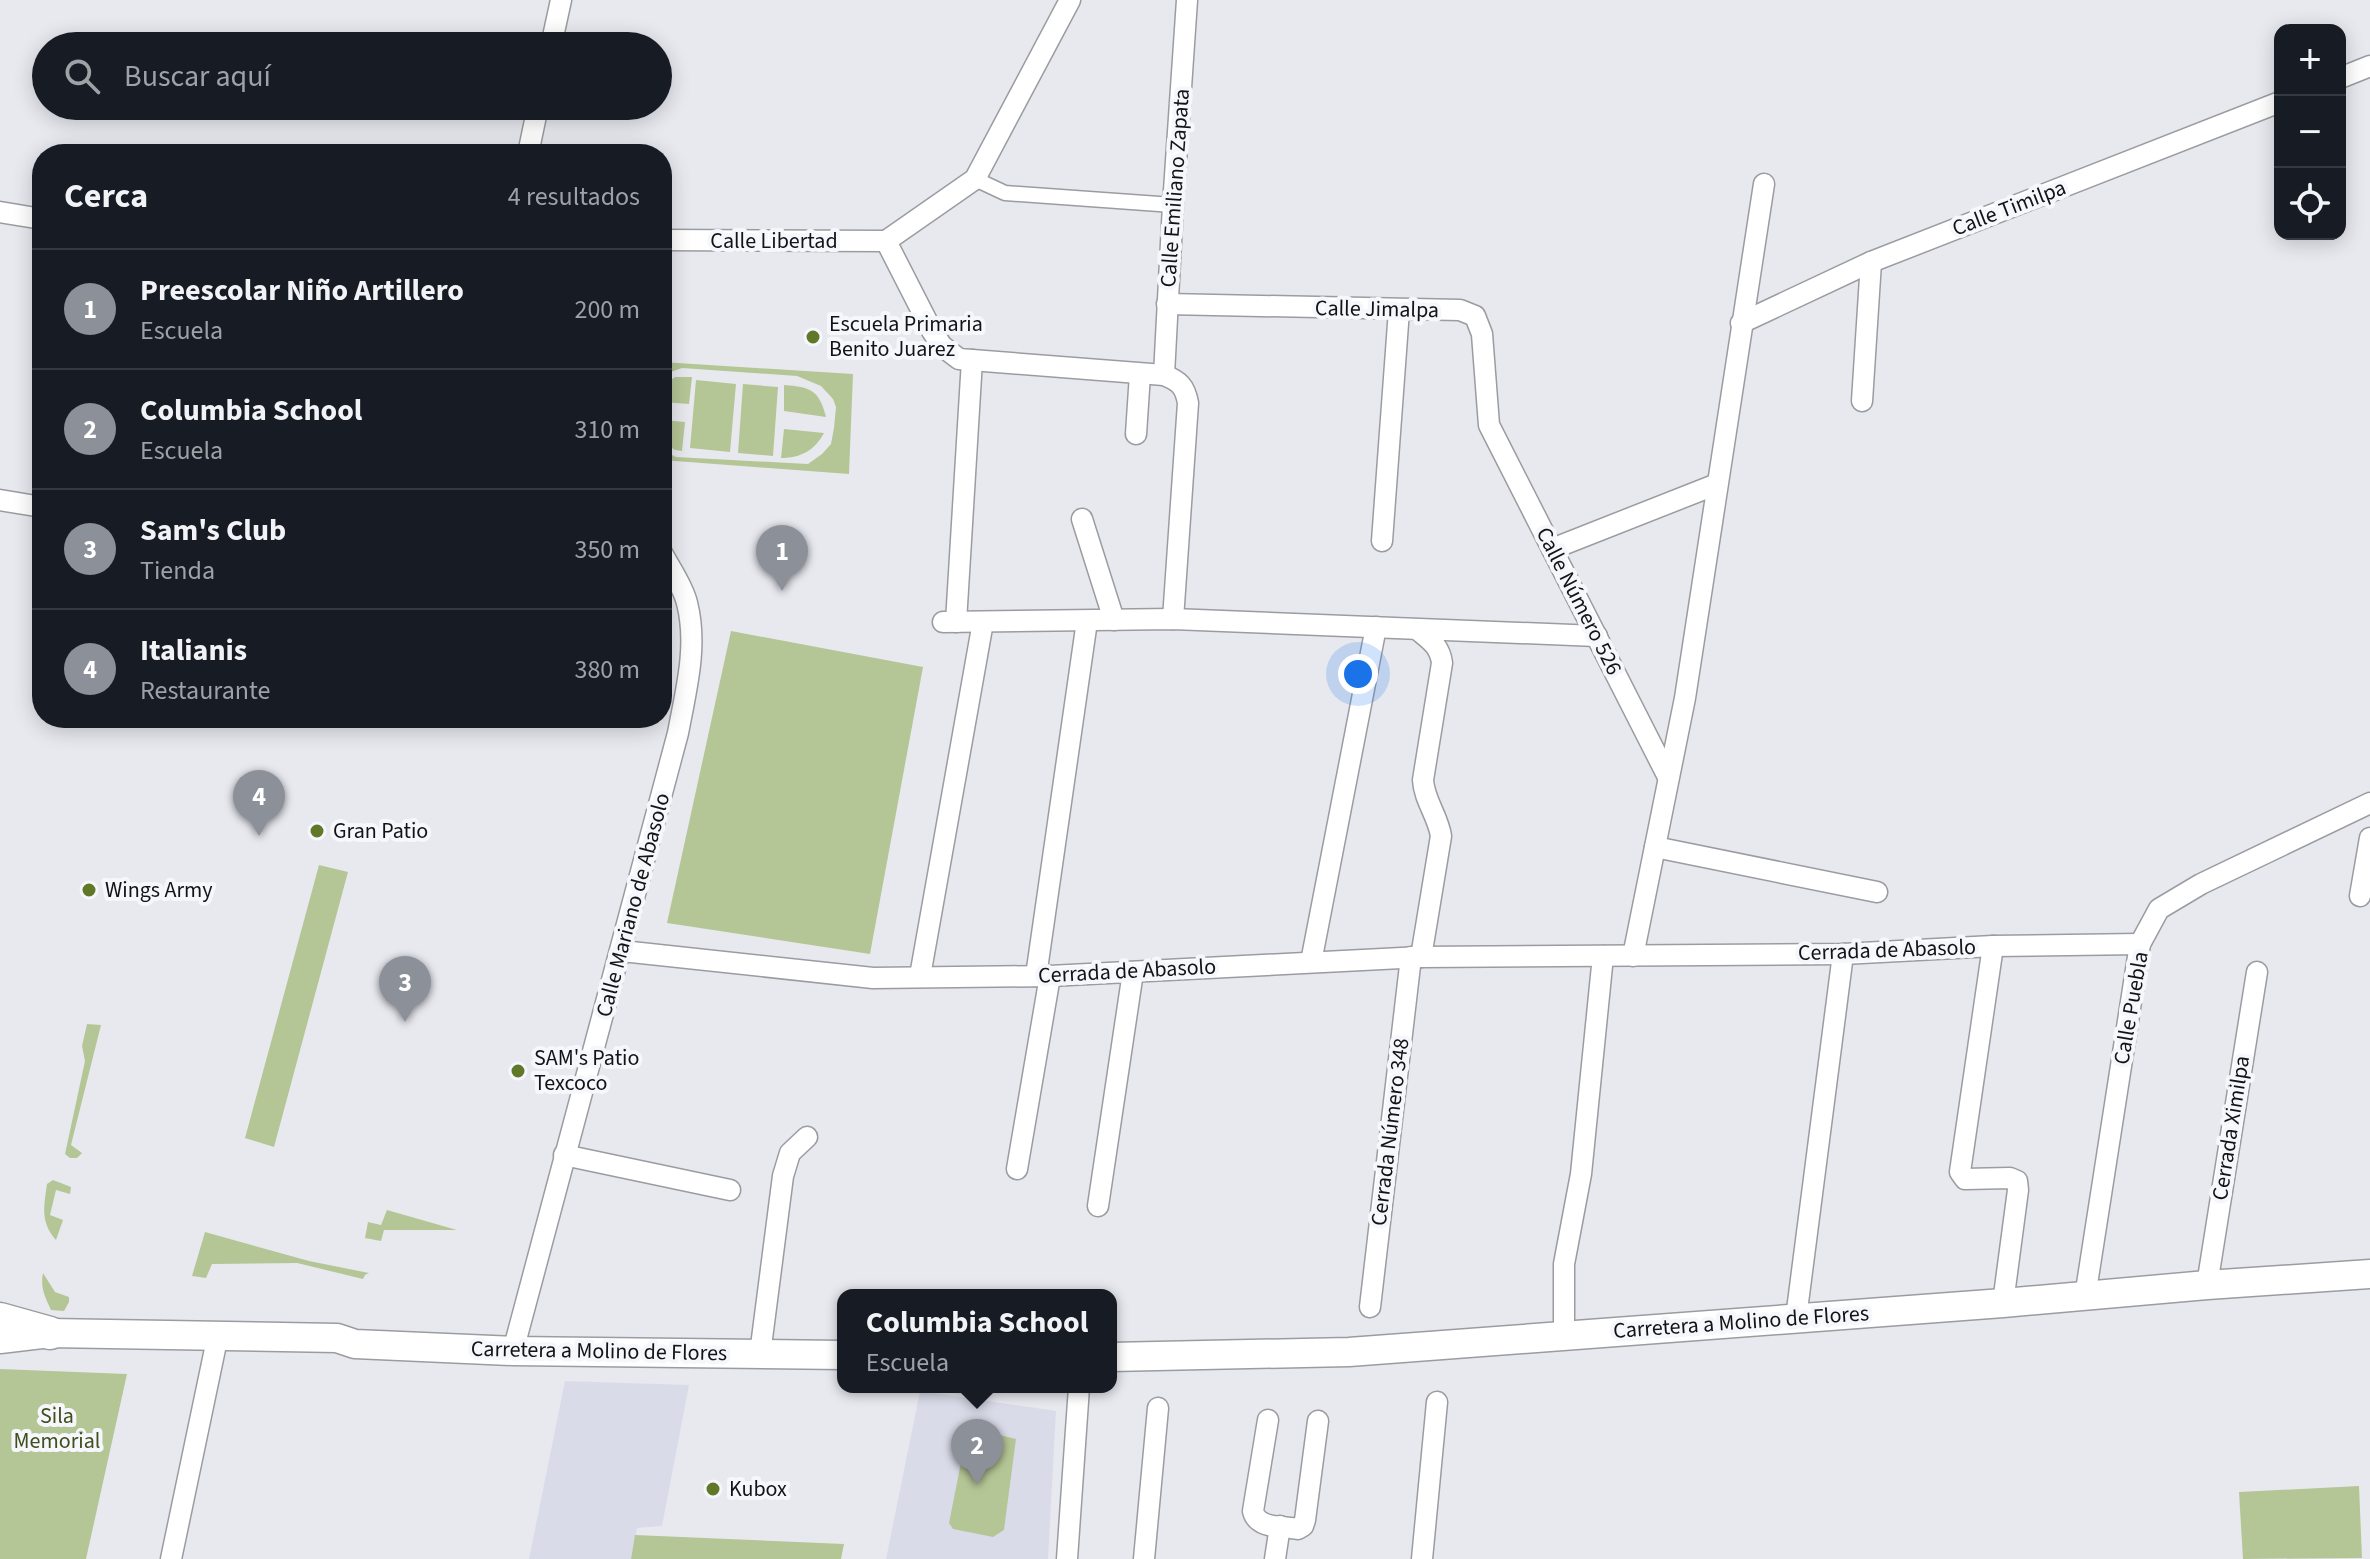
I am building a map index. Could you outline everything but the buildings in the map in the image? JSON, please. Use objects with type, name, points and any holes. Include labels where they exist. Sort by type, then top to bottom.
[{"type":"main road","name":"Carretera a Molino de Flores","points":[[1117,1357],[1349,1352],[2370,1274]]},
{"type":"main road","name":"Carretera a Molino de Flores","points":[[4,1332],[50,1343],[215,1349],[336,1349],[355,1344]]},
{"type":"main road","points":[[4,1332],[50,1333]]},
{"type":"main road","name":"Carretera a Molino de Flores","points":[[50,1333],[337,1338],[355,1344],[513,1351],[837,1355]]},
{"type":"street","points":[[554,32],[561,0]]},
{"type":"street","points":[[1070,0],[975,179],[886,241],[932,331],[942,346],[959,359],[1164,375],[1178,381],[1186,390],[1188,403],[1173,619]]},
{"type":"street","name":"Calle Emiliano Zapata","points":[[1164,375],[1187,0]]},
{"type":"street","points":[[2346,76],[2370,66]]},
{"type":"street","name":"Calle Timilpa","points":[[1741,323],[1871,262],[2274,104]]},
{"type":"street","points":[[530,144],[535,120]]},
{"type":"street","points":[[975,179],[1005,193],[1173,205]]},
{"type":"street","points":[[1633,956],[1685,698],[1764,184]]},
{"type":"street","points":[[0,212],[32,217]]},
{"type":"street","name":"Calle Libertad","points":[[672,240],[886,241]]},
{"type":"street","points":[[1862,401],[1871,262]]},
{"type":"street","name":"Calle Jimalpa","points":[[1167,304],[1460,310],[1475,316],[1482,334],[1489,425]]},
{"type":"street","points":[[1382,541],[1399,310]]},
{"type":"street","points":[[972,360],[949,622],[1173,619],[1597,636]]},
{"type":"street","points":[[1136,434],[1140,374]]},
{"type":"street","name":"Calle Número 526","points":[[1489,425],[1668,777]]},
{"type":"street","points":[[1552,549],[1717,484]]},
{"type":"street","points":[[0,500],[32,505]]},
{"type":"street","points":[[1082,519],[1114,620]]},
{"type":"street","name":"Calle Mariano de Abasolo","points":[[513,1351],[678,733],[692,655],[687,599],[672,571]]},
{"type":"street","points":[[1017,1169],[1087,621]]},
{"type":"street","points":[[920,976],[983,622]]},
{"type":"street","points":[[1311,962],[1376,627]]},
{"type":"street","name":"Cerrada Número 348","points":[[1370,1307],[1416,957],[1441,836],[1440,825],[1424,792],[1423,780],[1441,653],[1437,645],[1418,630]]},
{"type":"street","name":"Calle Puebla","points":[[2085,1297],[2140,944],[2159,909],[2201,884],[2370,803]]},
{"type":"street","points":[[2360,896],[2370,838]]},
{"type":"street","points":[[1655,847],[1877,892]]},
{"type":"street","name":"Cerrada de Abasolo","points":[[622,951],[873,978],[1043,976],[1416,957],[1843,954],[1993,946],[2140,944]]},
{"type":"street","points":[[1993,946],[1960,1172],[1965,1179],[2010,1178],[2017,1181],[2003,1303]]},
{"type":"street","points":[[1796,1318],[1843,954]]},
{"type":"street","points":[[1564,1335],[1564,1264],[1581,1174],[1603,956]]},
{"type":"street","points":[[1098,1206],[1133,972]]},
{"type":"street","name":"Cerrada Ximilpa","points":[[2207,1285],[2257,972]]},
{"type":"street","points":[[760,1354],[783,1176],[790,1153],[807,1137]]},
{"type":"street","points":[[564,1155],[730,1190]]},
{"type":"street","points":[[171,1559],[215,1349]]},
{"type":"street","points":[[1067,1559],[1079,1393]]},
{"type":"street","points":[[1422,1559],[1437,1402]]},
{"type":"street","points":[[1144,1559],[1158,1408]]},
{"type":"street","points":[[1268,1420],[1254,1517],[1259,1523],[1298,1529],[1303,1526],[1318,1421]]},
{"type":"street","points":[[1275,1559],[1280,1526]]},
{"type":"shaded area","points":[[565,1381],[689,1385],[662,1526],[637,1528],[631,1559],[529,1559]]},
{"type":"shaded area","points":[[920,1393],[1056,1411],[1048,1559],[886,1559]]},
{"type":"green space","points":[[672,363],[853,374],[849,474],[672,461],[672,455],[808,464],[831,444],[834,428],[836,407],[833,399],[821,386],[797,376],[682,368],[672,372]]},
{"type":"green space","points":[[692,377],[689,404],[672,403],[672,379]]},
{"type":"green space","points":[[696,380],[736,384],[730,452],[690,448]]},
{"type":"green space","points":[[743,384],[778,387],[773,456],[738,453]]},
{"type":"green space","points":[[784,385],[812,392],[820,401],[826,417],[784,411]]},
{"type":"green space","points":[[672,421],[685,422],[682,451],[672,448]]},
{"type":"green space","points":[[784,429],[824,433],[807,452],[781,458]]},
{"type":"green space","points":[[731,631],[923,667],[870,954],[667,923]]},
{"type":"green space","points":[[319,865],[348,872],[274,1147],[245,1138]]},
{"type":"green space","points":[[87,1024],[101,1025],[71,1145],[82,1153],[77,1158],[70,1158],[65,1154],[85,1061],[82,1046]]},
{"type":"green space","points":[[53,1180],[71,1187],[70,1194],[56,1190],[50,1215],[63,1220],[56,1240],[47,1227],[44,1214],[47,1184]]},
{"type":"green space","points":[[387,1210],[457,1230],[384,1230],[381,1241],[365,1238],[368,1222],[381,1225]]},
{"type":"green space","points":[[205,1232],[309,1261],[369,1273],[363,1279],[297,1263],[212,1264],[206,1278],[192,1276]]},
{"type":"green space","points":[[43,1273],[55,1292],[69,1297],[64,1311],[51,1310],[43,1287]]},
{"type":"green space","name":"Sila Memorial","points":[[0,1369],[127,1374],[86,1559],[0,1559]]},
{"type":"green space","points":[[968,1427],[1016,1439],[1004,1530],[993,1537],[953,1529],[949,1523]]},
{"type":"green space","points":[[2359,1486],[2362,1558],[2243,1559],[2239,1492]]},
{"type":"green space","points":[[635,1535],[844,1544],[841,1559],[631,1559]]},
{"type":"place","name":"Escuela Primaria Benito Juarez","points":[[813,337]]},
{"type":"place","name":"Preescolar Niño Artillero","points":[[782,591]]},
{"type":"place","name":"Gran Patio","points":[[317,831]]},
{"type":"place","name":"Italianis","points":[[259,836]]},
{"type":"place","name":"Wings Army","points":[[89,890]]},
{"type":"place","name":"Sam's Club","points":[[405,1022]]},
{"type":"place","name":"SAM's Patio Texcoco","points":[[518,1071]]},
{"type":"place","name":"Columbia School","points":[[977,1485]]},
{"type":"place","name":"Kubox","points":[[713,1489]]}]
